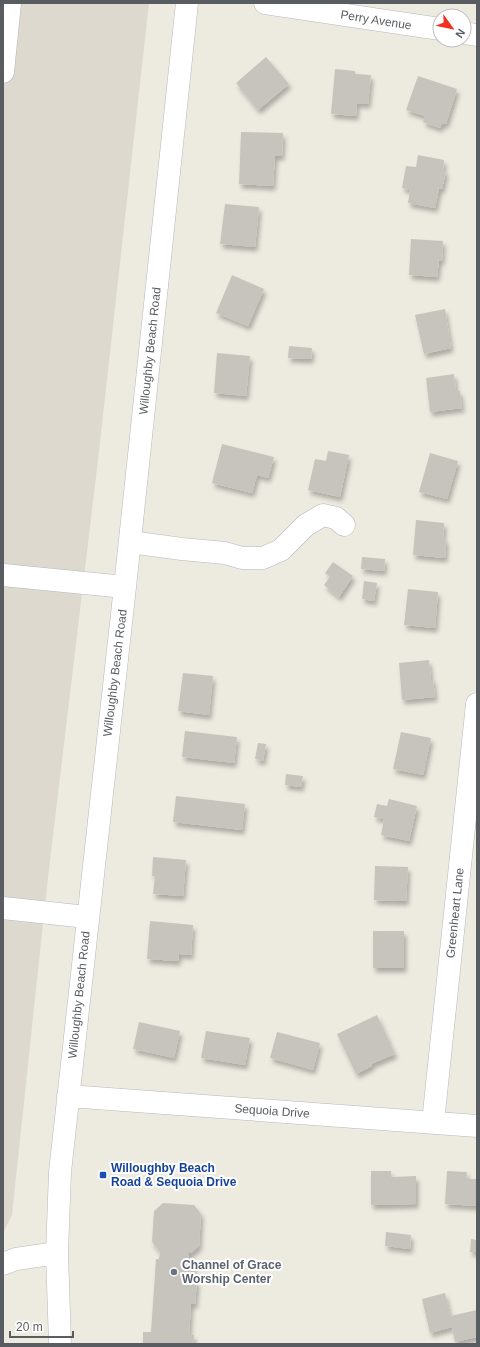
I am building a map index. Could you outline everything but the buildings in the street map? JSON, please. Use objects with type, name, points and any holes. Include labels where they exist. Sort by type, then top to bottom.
[{"type":"street","points":[[3,72],[10,3]]},
{"type":"street","name":"Willoughby Beach Road","points":[[60,1344],[57,1253],[59,1190],[187,3]]},
{"type":"street","name":"Perry Avenue","points":[[265,3],[432,29]]},
{"type":"street","points":[[130,542],[225,553],[242,558],[263,558],[281,550],[306,525],[323,516],[336,518],[344,525]]},
{"type":"street","points":[[3,575],[125,587]]},
{"type":"street","name":"Greenheart Lane","points":[[432,1122],[477,704]]},
{"type":"street","points":[[3,908],[88,917]]},
{"type":"street","name":"Sequoia Drive","points":[[68,1096],[477,1126]]},
{"type":"street","points":[[3,1264],[16,1259],[57,1253]]},
{"type":"shaded area","points":[[3,3],[149,3],[98,460],[47,886],[12,1215],[3,1233]]},
{"type":"place","name":"Willoughby Beach Road & Sequoia Drive","points":[[103,1175]]},
{"type":"place","name":"Channel of Grace Worship Center","points":[[174,1272]]}]
